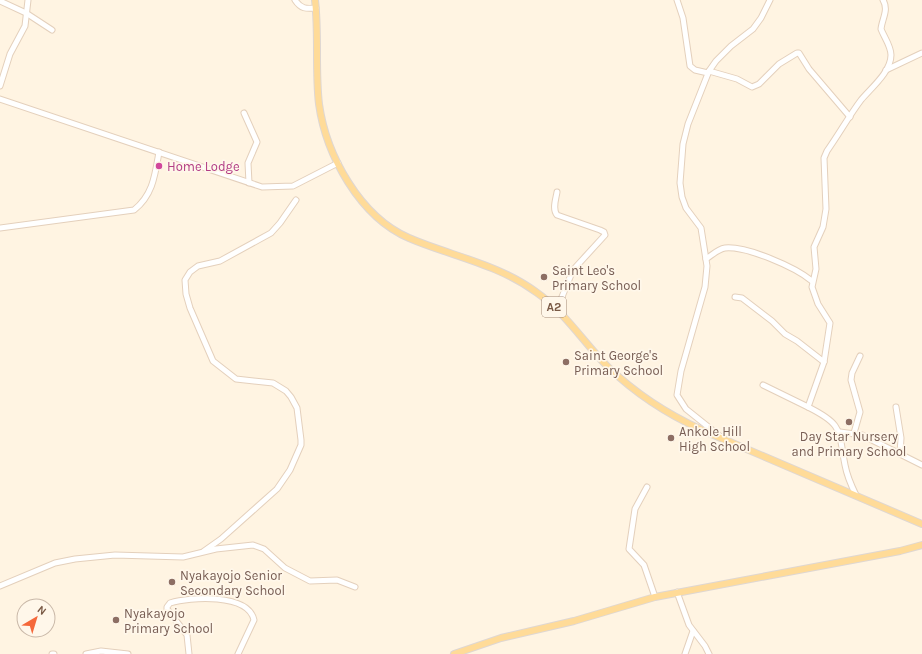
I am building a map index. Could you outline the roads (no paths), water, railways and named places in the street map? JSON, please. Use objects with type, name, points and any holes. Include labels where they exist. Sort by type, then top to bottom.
[{"type":"main road","name":"A2","points":[[316,0],[319,104],[324,129],[338,163],[353,191],[384,222],[407,237],[487,265],[513,277],[537,292],[557,309],[608,367],[652,403],[673,416],[922,524]]},
{"type":"main road","points":[[454,654],[501,638],[574,621],[655,596],[900,551],[922,545]]},
{"type":"street","points":[[0,86],[10,54],[24,30],[28,0]]},
{"type":"street","points":[[295,0],[305,9],[316,8]]},
{"type":"street","points":[[677,0],[683,18],[690,66],[695,70],[736,78],[752,87],[759,84],[779,64],[799,53],[810,69],[850,117]]},
{"type":"street","points":[[722,438],[686,409],[677,395],[681,371],[705,287],[706,259],[701,228],[686,208],[682,197],[680,183],[683,144],[688,124],[709,72],[716,61],[731,46],[753,29],[764,13],[770,0]]},
{"type":"street","points":[[808,407],[824,362],[830,323],[814,295],[812,281],[816,269],[814,247],[823,227],[826,209],[824,158],[827,151],[850,117],[886,70],[891,54],[881,29],[886,5],[883,0]]},
{"type":"street","points":[[0,1],[26,13],[52,30]]},
{"type":"street","points":[[886,70],[922,53]]},
{"type":"street","points":[[0,99],[262,187],[279,188],[293,186],[338,163]]},
{"type":"street","points":[[244,113],[256,142],[248,163],[249,182]]},
{"type":"street","points":[[0,228],[134,210],[142,203],[153,185],[159,152]]},
{"type":"street","points":[[557,192],[554,208],[554,212],[557,215],[595,228],[604,232],[605,235],[574,270],[557,309]]},
{"type":"street","points":[[204,551],[221,539],[277,489],[290,470],[301,440],[297,408],[286,391],[267,382],[242,381],[236,379],[213,361],[190,308],[186,294],[185,280],[190,272],[198,266],[220,261],[271,233],[296,200]]},
{"type":"street","points":[[706,259],[719,250],[730,248],[770,259],[798,271],[812,281]]},
{"type":"street","points":[[735,297],[742,298],[772,321],[785,334],[797,340],[824,362]]},
{"type":"street","points":[[854,433],[860,412],[851,380],[852,373],[860,356]]},
{"type":"street","points":[[763,384],[826,417],[840,432],[847,475],[856,495]]},
{"type":"street","points":[[896,407],[901,438],[900,454]]},
{"type":"street","points":[[840,432],[854,433],[871,439],[922,465]]},
{"type":"street","points":[[647,487],[635,509],[629,549],[644,565],[655,596]]},
{"type":"street","points":[[0,586],[55,563],[75,559],[115,555],[183,557],[204,551],[253,545],[264,549],[285,568],[310,581],[337,580],[355,587]]},
{"type":"street","points":[[676,592],[693,631],[705,646],[709,654]]},
{"type":"street","points":[[190,654],[186,634],[167,607],[170,603],[222,599],[235,602],[248,610],[254,620],[238,654]]},
{"type":"street","points":[[685,654],[693,631]]},
{"type":"street","points":[[86,654],[101,651],[128,654]]},
{"type":"place","name":"Home Lodge","points":[[159,166]]},
{"type":"place","name":"Saint Leo's Primary School","points":[[544,277]]},
{"type":"place","name":"Saint George's Primary School","points":[[566,362]]},
{"type":"place","name":"Day Star Nursery and Primary School","points":[[849,422]]},
{"type":"place","name":"Ankole Hill High School","points":[[671,438]]},
{"type":"place","name":"Nyakayojo Senior Secondary School","points":[[172,582]]},
{"type":"place","name":"Nyakayojo Primary School","points":[[116,620]]}]
